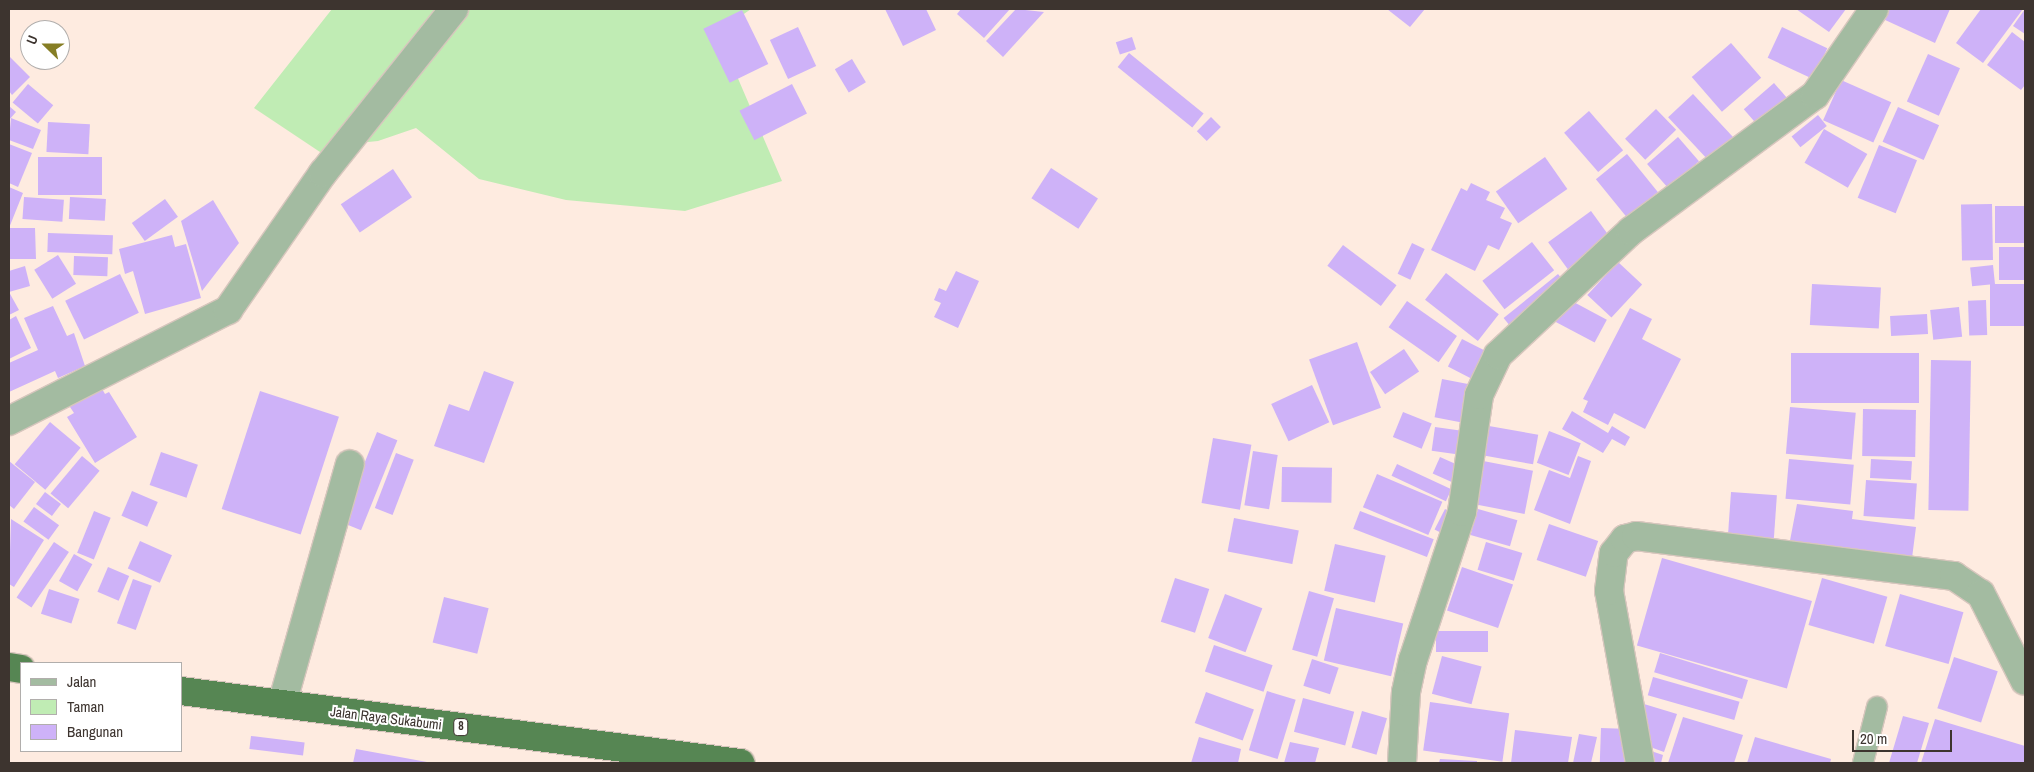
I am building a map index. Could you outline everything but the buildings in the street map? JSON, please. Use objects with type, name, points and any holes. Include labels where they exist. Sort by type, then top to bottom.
[{"type":"highway","name":"Jalan Raya Sukabumi","points":[[182,691],[740,763]]},
{"type":"street","points":[[9,421],[228,310],[323,173],[454,9]]},
{"type":"street","points":[[1402,763],[1413,660],[1462,512],[1479,395],[1498,355],[1631,231],[1815,95],[1874,9]]},
{"type":"street","points":[[282,704],[350,464]]},
{"type":"street","points":[[1640,763],[1609,590],[1614,553],[1625,539],[1636,536],[1954,576],[1981,594],[2025,681]]},
{"type":"lane","points":[[1863,763],[1877,707]]},
{"type":"green space","points":[[332,9],[751,9],[718,32],[782,181],[685,211],[566,200],[479,179],[416,128],[378,141],[348,144],[329,158],[254,108]]}]
